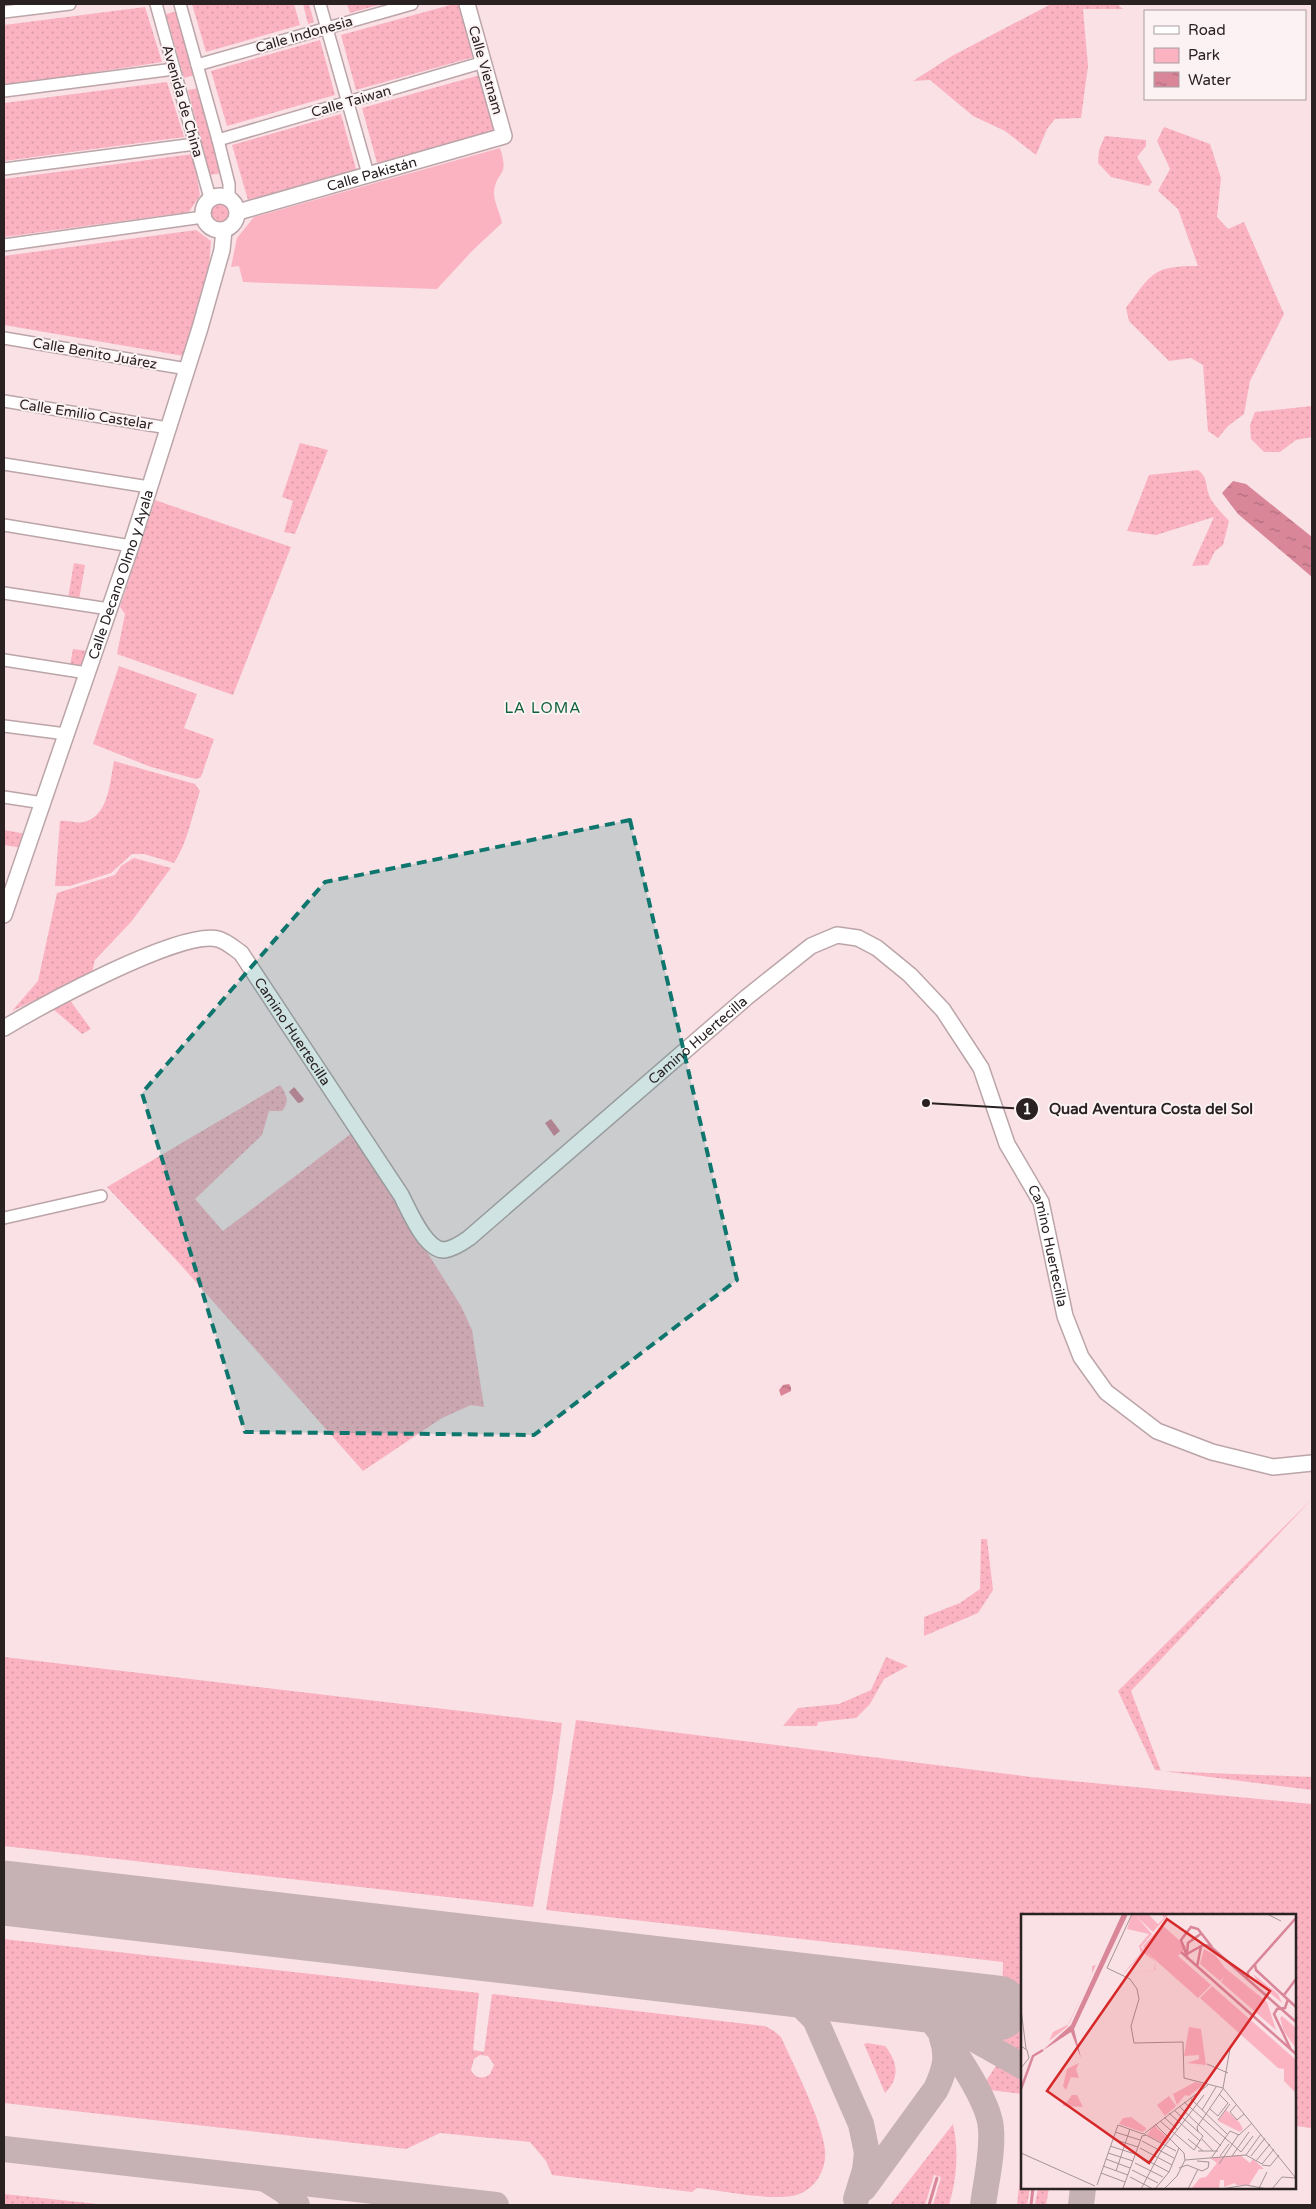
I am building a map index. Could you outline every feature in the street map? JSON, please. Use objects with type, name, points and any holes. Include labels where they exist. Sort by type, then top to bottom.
[{"type":"street","points":[[4,12],[70,4]]},
{"type":"street","name":"Avenida de China","points":[[156,4],[210,198]]},
{"type":"street","name":"Avenida de China","points":[[180,4],[218,140],[229,184],[229,198]]},
{"type":"street","points":[[320,4],[368,174]]},
{"type":"street","name":"Calle Indonesia","points":[[197,65],[412,4]]},
{"type":"street","name":"Calle Vietnam","points":[[467,4],[504,136]]},
{"type":"street","name":"Calle Taiwan","points":[[218,140],[484,62]]},
{"type":"street","points":[[4,92],[174,69]]},
{"type":"street","name":"Calle Pakistán","points":[[238,212],[504,136]]},
{"type":"street","points":[[4,169],[195,144]]},
{"type":"street","points":[[223,196],[229,198],[233,201],[238,212],[234,224],[224,230],[211,228],[203,217],[205,204],[210,198],[223,196]]},
{"type":"street","points":[[4,245],[203,217]]},
{"type":"street","name":"Calle Decano Olmo y Ayala","points":[[4,912],[131,546],[187,369],[222,250],[224,230]]},
{"type":"street","name":"Calle Benito Juárez","points":[[4,338],[187,369]]},
{"type":"street","name":"Calle Emilio Castelar","points":[[4,401],[168,428]]},
{"type":"street","points":[[4,464],[149,487]]},
{"type":"street","points":[[4,525],[131,546]]},
{"type":"street","points":[[4,593],[109,609]]},
{"type":"street","points":[[4,660],[87,673]]},
{"type":"street","points":[[4,726],[66,734]]},
{"type":"street","points":[[4,797],[43,803]]},
{"type":"street","name":"Camino Huertecilla","points":[[4,1028],[51,1000],[182,943],[218,939],[241,953],[400,1195],[423,1235],[430,1245],[443,1250],[469,1238],[746,997],[811,946],[837,935],[858,938],[877,948],[910,975],[943,1010],[981,1068],[1007,1144],[1041,1202],[1065,1316],[1081,1357],[1106,1392],[1157,1431],[1212,1452],[1274,1467],[1312,1463]]},
{"type":"street","points":[[4,1218],[101,1196]]},
{"type":"highlighted area","points":[[630,820],[737,1280],[534,1435],[245,1432],[142,1093],[325,882]]},
{"type":"green space","points":[[192,4],[294,4],[300,25],[206,52]]},
{"type":"green space","points":[[303,4],[309,4],[314,22],[308,24]]},
{"type":"green space","points":[[347,4],[382,4],[350,13]]},
{"type":"green space","points":[[459,4],[474,57],[356,90],[341,35]]},
{"type":"green space","points":[[1051,4],[1117,4],[1123,9],[1083,9],[1088,66],[1081,118],[1055,119],[1047,129],[1036,155],[1005,131],[973,116],[930,80],[913,81],[952,56]]},
{"type":"green space","points":[[145,7],[162,62],[4,86],[4,25]]},
{"type":"green space","points":[[178,11],[195,75],[184,78],[166,14]]},
{"type":"green space","points":[[320,40],[335,95],[227,126],[211,71]]},
{"type":"green space","points":[[480,75],[495,130],[377,163],[362,108]]},
{"type":"green space","points":[[167,82],[184,137],[4,161],[4,103]]},
{"type":"green space","points":[[199,88],[222,173],[210,175],[188,90]]},
{"type":"green space","points":[[341,114],[356,169],[248,200],[232,145]]},
{"type":"green space","points":[[1164,127],[1210,144],[1221,178],[1217,217],[1228,229],[1244,222],[1284,314],[1250,381],[1244,414],[1228,426],[1218,438],[1208,431],[1203,365],[1191,358],[1169,361],[1129,321],[1126,308],[1148,279],[1155,274],[1171,268],[1198,266],[1178,209],[1158,191],[1170,169],[1157,141]]},
{"type":"green space","points":[[1105,136],[1146,140],[1146,146],[1137,157],[1152,182],[1149,186],[1111,177],[1098,163],[1099,150]]},
{"type":"green space","points":[[500,148],[504,165],[495,185],[494,193],[502,223],[473,250],[437,289],[243,282],[239,266],[231,267],[237,238],[254,217]]},
{"type":"green space","points":[[193,154],[200,195],[189,212],[4,237],[4,179]]},
{"type":"green space","points":[[215,204],[223,204],[229,210],[229,218],[223,224],[215,224],[209,218],[209,210]]},
{"type":"green space","points":[[196,230],[211,241],[208,279],[184,356],[4,325],[4,256]]},
{"type":"green space","points":[[1312,406],[1312,437],[1296,440],[1280,452],[1264,452],[1251,439],[1250,425],[1255,412]]},
{"type":"green space","points":[[300,443],[328,450],[295,534],[284,532],[293,501],[282,497]]},
{"type":"green space","points":[[1198,470],[1205,478],[1210,498],[1229,521],[1223,545],[1215,551],[1208,565],[1192,566],[1214,517],[1156,535],[1127,531],[1149,475]]},
{"type":"green space","points":[[155,500],[291,547],[233,695],[117,654],[125,614],[120,607]]},
{"type":"green space","points":[[74,563],[85,565],[79,600],[68,598]]},
{"type":"green space","points":[[73,649],[88,651],[83,668],[70,666]]},
{"type":"green space","points":[[119,666],[197,694],[184,728],[214,739],[201,777],[196,779],[151,767],[93,744]]},
{"type":"green space","points":[[114,761],[195,784],[200,791],[179,855],[174,863],[144,854],[132,854],[111,873],[70,886],[55,886],[60,821],[84,822],[99,813],[107,797]]},
{"type":"green space","points":[[4,830],[27,834],[22,848],[4,845]]},
{"type":"green space","points":[[134,858],[171,868],[131,922],[95,960],[92,973],[12,1011],[38,981],[57,893],[115,875],[121,866]]},
{"type":"green space","points":[[69,999],[91,1029],[82,1034],[52,1008]]},
{"type":"green space","points":[[280,1085],[287,1098],[282,1111],[269,1111],[262,1135],[195,1199],[223,1231],[352,1133],[461,1306],[472,1330],[484,1407],[471,1405],[442,1418],[363,1471],[179,1263],[107,1187]]},
{"type":"green space","points":[[1312,1499],[1131,1691],[1161,1771],[1155,1770],[1118,1691]]},
{"type":"green space","points":[[981,1539],[987,1539],[993,1590],[978,1613],[924,1636],[924,1617],[960,1603],[980,1589]]},
{"type":"green space","points":[[4,1657],[562,1723],[554,1786],[533,1907],[4,1846]]},
{"type":"green space","points":[[886,1657],[908,1666],[884,1679],[870,1704],[856,1718],[818,1722],[817,1726],[783,1726],[798,1708],[839,1704],[871,1690]]},
{"type":"green space","points":[[576,1720],[1031,1777],[1312,1804],[1312,2128],[1296,2126],[1296,1914],[1021,1914],[1021,2094],[981,2089],[1001,2058],[1003,1962],[546,1910]]},
{"type":"green space","points":[[1164,1771],[1312,1777],[1312,1790]]},
{"type":"green space","points":[[4,1939],[479,1993],[473,2050],[484,2052],[492,1994],[765,2026],[781,2037],[800,2078],[819,2124],[823,2138],[825,2158],[818,2179],[800,2194],[769,2197],[697,2188],[692,2192],[552,2175],[546,2161],[530,2142],[440,2133],[406,2149],[4,2103]],"holes":[[[480,2055],[488,2056],[494,2065],[490,2074],[485,2077],[477,2076],[471,2070],[474,2059]]]},
{"type":"green space","points":[[864,2044],[885,2046],[893,2058],[896,2070],[895,2076],[885,2093]]},
{"type":"green space","points":[[953,2124],[956,2164],[954,2185],[949,2205],[933,2205],[941,2177],[934,2175],[925,2205],[890,2205]]},
{"type":"green space","points":[[1021,2169],[1021,2189],[1030,2189],[1027,2205],[1017,2205]]},
{"type":"green space","points":[[1038,2189],[1049,2189],[1046,2205],[1035,2205]]},
{"type":"green space","points":[[4,2194],[107,2205],[4,2205]]},
{"type":"water","points":[[1233,481],[1246,484],[1312,537],[1312,577],[1238,514],[1222,493]]},
{"type":"water","points":[[294,1087],[304,1099],[302,1102],[298,1103],[289,1092]]},
{"type":"water","points":[[551,1119],[560,1131],[554,1136],[545,1123]]},
{"type":"water","points":[[789,1384],[791,1391],[781,1396],[779,1390],[783,1385]]},
{"type":"waterway","points":[[929,2205],[937,2178]]},
{"type":"waterway","points":[[1031,2205],[1033,2189]]},
{"type":"taxiway","points":[[773,1982],[792,1996],[815,2019],[861,2124],[867,2153],[865,2170],[856,2199]]},
{"type":"taxiway","points":[[899,1997],[1021,2065]]},
{"type":"taxiway","points":[[924,2011],[965,2068],[989,2116],[991,2148],[983,2205]]},
{"type":"taxiway","points":[[864,2188],[936,2089],[945,2064],[942,2038]]},
{"type":"taxiway","points":[[4,2149],[496,2205]]},
{"type":"taxiway","points":[[267,2180],[286,2192],[297,2205]]},
{"type":"taxiway","points":[[1081,2205],[1083,2189]]},
{"type":"runway","points":[[4,1893],[997,2008]]},
{"type":"place","name":"Quad Aventura Costa del Sol","points":[[926,1103]]},
{"type":"district","name":"LA LOMA","points":[[543,708]]}]
